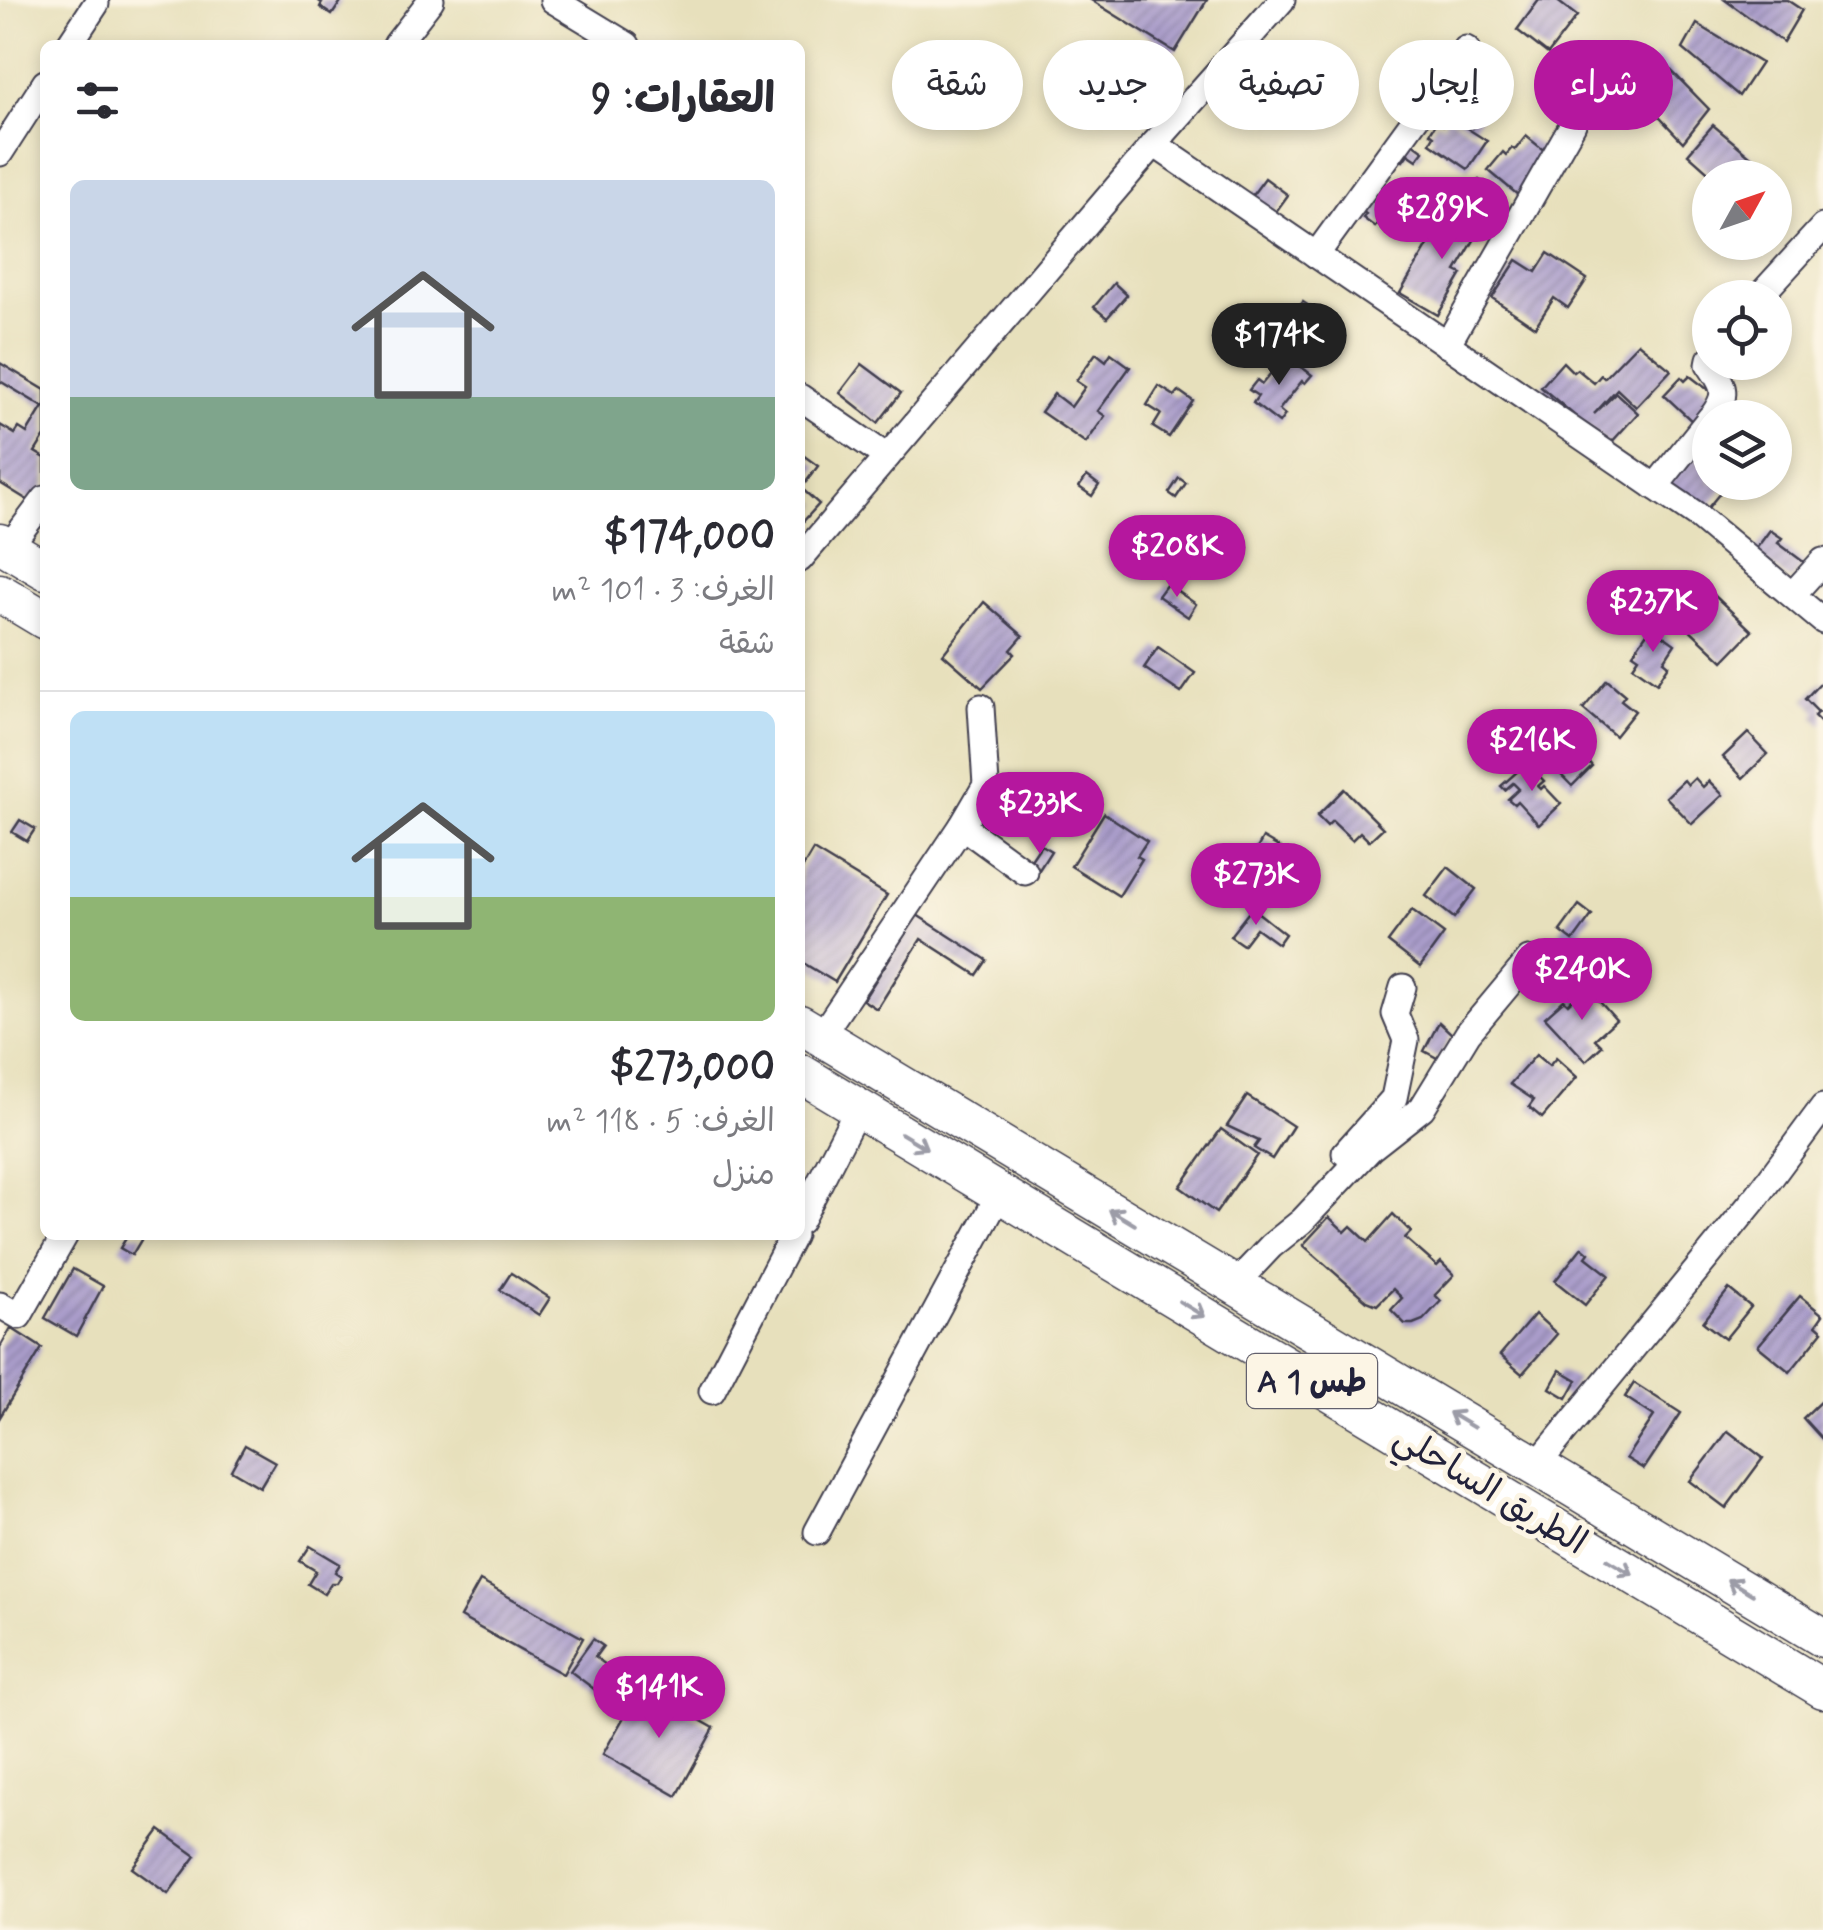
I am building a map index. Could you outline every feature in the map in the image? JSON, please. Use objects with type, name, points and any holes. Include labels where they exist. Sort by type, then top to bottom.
[{"type":"highway","points":[[4,546],[40,567]]},
{"type":"highway","points":[[0,593],[40,617]]},
{"type":"highway","name":"الطريق الساحلي","points":[[810,1030],[1823,1638]]},
{"type":"highway","name":"الطريق الساحلي","points":[[805,1076],[1823,1688]]},
{"type":"street","points":[[400,40],[430,0]]},
{"type":"street","points":[[553,0],[618,40]]},
{"type":"street","points":[[805,553],[1282,0]]},
{"type":"street","points":[[73,40],[96,4]]},
{"type":"street","points":[[0,153],[40,91]]},
{"type":"street","points":[[1316,255],[1407,130]]},
{"type":"street","points":[[1447,344],[1570,130]]},
{"type":"street","points":[[1154,144],[1695,514],[1823,621]]},
{"type":"street","points":[[1774,280],[1823,227]]},
{"type":"street","points":[[805,404],[887,457]]},
{"type":"street","points":[[1655,487],[1692,441]]},
{"type":"street","points":[[4,546],[40,506]]},
{"type":"street","points":[[1794,594],[1823,561]]},
{"type":"street","points":[[810,1030],[962,826],[986,785],[982,706]]},
{"type":"street","points":[[962,826],[1026,872]]},
{"type":"street","points":[[1235,1284],[1371,1148],[1422,1108],[1468,1033],[1529,960]]},
{"type":"street","points":[[1271,1246],[1286,1216],[1394,1098],[1406,1040],[1396,1014],[1403,986]]},
{"type":"street","points":[[1537,1465],[1758,1196],[1823,1107]]},
{"type":"street","points":[[805,1211],[858,1108]]},
{"type":"street","points":[[818,1532],[1000,1193]]},
{"type":"street","points":[[0,1305],[18,1316],[62,1240]]},
{"type":"street","points":[[712,1391],[789,1240]]},
{"type":"building","points":[[317,0],[342,0],[332,15]]},
{"type":"building","points":[[1091,0],[1207,0],[1182,40],[1156,40]]},
{"type":"building","points":[[1539,0],[1556,0],[1577,16],[1559,40],[1534,40],[1534,43],[1517,30]]},
{"type":"building","points":[[1725,0],[1787,0],[1802,10],[1783,42]]},
{"type":"building","points":[[1697,24],[1761,63],[1739,96],[1683,49]]},
{"type":"building","points":[[1673,72],[1709,109],[1683,142],[1672,130]]},
{"type":"building","points":[[1713,125],[1755,160],[1695,160],[1688,154]]},
{"type":"building","points":[[1470,130],[1487,141],[1468,169],[1430,143],[1434,136],[1430,133]]},
{"type":"building","points":[[1526,136],[1551,156],[1519,196],[1488,170],[1503,152],[1506,155],[1512,148],[1515,150]]},
{"type":"building","points":[[1406,138],[1424,151],[1417,160],[1408,154],[1403,161],[1394,155]]},
{"type":"building","points":[[1265,178],[1288,195],[1275,213],[1248,201]]},
{"type":"building","points":[[1479,180],[1490,190],[1469,212],[1459,201]]},
{"type":"building","points":[[1376,185],[1405,206],[1389,228],[1379,221],[1375,227],[1359,209]]},
{"type":"building","points":[[1451,206],[1483,225],[1456,271],[1462,274],[1438,315],[1400,293]]},
{"type":"building","points":[[1548,253],[1587,279],[1568,308],[1554,298],[1535,327],[1492,298],[1517,260],[1536,272]]},
{"type":"building","points":[[1114,283],[1127,295],[1107,318],[1094,307]]},
{"type":"building","points":[[1303,302],[1335,323],[1331,329],[1339,334],[1324,356],[1308,345],[1304,350],[1287,338],[1293,329],[1285,323]]},
{"type":"building","points":[[1638,343],[1671,370],[1636,407],[1617,389],[1594,414],[1616,393],[1638,413],[1609,445],[1541,387],[1563,362],[1594,383],[1601,375],[1604,378]]},
{"type":"building","points":[[1096,353],[1106,361],[1111,353],[1130,367],[1098,411],[1105,416],[1086,443],[1041,412],[1054,394],[1071,407],[1085,387],[1076,381]]},
{"type":"building","points":[[1291,359],[1312,375],[1305,383],[1302,381],[1279,410],[1285,415],[1279,423],[1253,403],[1258,396],[1249,390],[1257,380],[1262,384],[1275,368],[1273,361],[1280,367]]},
{"type":"building","points":[[0,363],[40,387],[40,405],[0,381]]},
{"type":"building","points":[[862,364],[901,393],[878,423],[840,393]]},
{"type":"building","points":[[1690,376],[1720,399],[1692,400],[1692,421],[1664,395],[1681,377],[1685,381]]},
{"type":"building","points":[[1159,386],[1175,396],[1179,391],[1193,401],[1169,437],[1153,427],[1161,414],[1147,405]]},
{"type":"building","points":[[40,412],[40,444],[35,452],[40,455],[40,494],[34,504],[0,483],[0,425],[15,434],[19,428],[27,433]]},
{"type":"building","points":[[1692,456],[1692,500],[1714,500],[1702,515],[1667,485]]},
{"type":"building","points":[[805,457],[818,466],[805,483]]},
{"type":"building","points":[[1087,476],[1099,485],[1092,496],[1079,487]]},
{"type":"building","points":[[1179,478],[1186,483],[1176,498],[1169,493]]},
{"type":"building","points":[[805,491],[819,504],[805,519]]},
{"type":"building","points":[[1770,530],[1782,538],[1778,543],[1805,563],[1791,581],[1753,553]]},
{"type":"building","points":[[1167,584],[1196,604],[1188,617],[1158,596]]},
{"type":"building","points":[[1715,596],[1752,631],[1723,661],[1686,626]]},
{"type":"building","points":[[984,602],[1023,636],[1011,650],[1015,654],[982,688],[943,654]]},
{"type":"building","points":[[1651,627],[1675,644],[1664,661],[1669,665],[1657,683],[1633,666],[1639,657],[1633,653]]},
{"type":"building","points":[[1158,647],[1195,673],[1181,693],[1144,668]]},
{"type":"building","points":[[1607,680],[1625,695],[1621,700],[1635,711],[1615,736],[1583,709]]},
{"type":"building","points":[[1823,680],[1823,725],[1814,716],[1818,712],[1805,699]]},
{"type":"building","points":[[1562,721],[1585,744],[1581,747],[1592,766],[1572,786],[1535,748]]},
{"type":"building","points":[[1748,733],[1768,754],[1743,778],[1723,757]]},
{"type":"building","points":[[1527,763],[1544,781],[1538,786],[1544,786],[1561,804],[1539,825],[1517,801],[1514,804],[1508,799],[1519,789],[1513,783],[1505,790],[1501,786]]},
{"type":"building","points":[[1695,778],[1703,787],[1709,781],[1723,795],[1692,824],[1666,797],[1684,780],[1688,785]]},
{"type":"building","points":[[1344,789],[1383,828],[1369,841],[1360,832],[1352,840],[1332,821],[1327,826],[1317,816]]},
{"type":"building","points":[[1104,813],[1147,841],[1137,856],[1142,859],[1119,896],[1071,866]]},
{"type":"building","points":[[20,820],[35,829],[27,841],[12,832]]},
{"type":"building","points":[[1263,838],[1311,866],[1293,897],[1245,870]]},
{"type":"building","points":[[1041,845],[1051,851],[1039,870],[1029,863]]},
{"type":"building","points":[[813,850],[887,895],[835,982],[805,964],[805,864]]},
{"type":"building","points":[[1448,867],[1476,889],[1454,918],[1426,896]]},
{"type":"building","points":[[1579,905],[1592,915],[1573,941],[1560,931]]},
{"type":"building","points":[[1252,908],[1285,934],[1278,944],[1256,928],[1243,945],[1230,936]]},
{"type":"building","points":[[1412,910],[1444,934],[1420,967],[1388,942]]},
{"type":"building","points":[[917,915],[987,960],[977,975],[921,939],[877,1009],[863,1000]]},
{"type":"building","points":[[1583,990],[1589,996],[1592,993],[1616,1020],[1595,1039],[1602,1046],[1586,1061],[1545,1017]]},
{"type":"building","points":[[1439,1022],[1452,1034],[1439,1059],[1424,1051]]},
{"type":"building","points":[[1536,1055],[1549,1066],[1556,1058],[1577,1077],[1542,1118],[1529,1107],[1534,1100],[1510,1084]]},
{"type":"building","points":[[1247,1096],[1293,1126],[1272,1159],[1254,1148],[1259,1141],[1227,1126]]},
{"type":"building","points":[[1221,1129],[1257,1155],[1216,1213],[1180,1187]]},
{"type":"building","points":[[1393,1214],[1411,1232],[1405,1238],[1437,1266],[1441,1262],[1454,1275],[1435,1295],[1441,1301],[1423,1320],[1413,1324],[1405,1324],[1391,1310],[1402,1298],[1393,1289],[1377,1305],[1367,1301],[1303,1245],[1329,1217],[1345,1232],[1351,1226],[1368,1242]]},
{"type":"building","points":[[125,1240],[141,1240],[132,1255],[120,1248]]},
{"type":"building","points":[[1582,1247],[1589,1253],[1586,1257],[1609,1275],[1585,1305],[1555,1281]]},
{"type":"building","points":[[73,1269],[103,1286],[76,1336],[45,1318]]},
{"type":"building","points":[[511,1273],[550,1298],[539,1315],[500,1290]]},
{"type":"building","points":[[1729,1289],[1751,1307],[1725,1339],[1703,1322]]},
{"type":"building","points":[[1800,1296],[1823,1315],[1816,1325],[1823,1331],[1790,1372],[1758,1346]]},
{"type":"building","points":[[1535,1314],[1557,1334],[1522,1374],[1500,1355]]},
{"type":"building","points":[[11,1328],[42,1348],[0,1417],[0,1347]]},
{"type":"building","points":[[1560,1370],[1577,1380],[1567,1398],[1550,1388]]},
{"type":"building","points":[[1634,1383],[1681,1413],[1644,1469],[1626,1458],[1654,1416],[1625,1397]]},
{"type":"building","points":[[1823,1399],[1823,1440],[1803,1418]]},
{"type":"building","points":[[1728,1431],[1763,1458],[1726,1508],[1690,1481]]},
{"type":"building","points":[[245,1445],[275,1462],[260,1487],[231,1470]]},
{"type":"building","points":[[310,1546],[340,1564],[335,1572],[341,1576],[324,1594],[308,1584],[316,1571],[300,1561]]},
{"type":"building","points":[[480,1581],[583,1638],[563,1674],[460,1617]]},
{"type":"building","points":[[593,1639],[603,1646],[595,1657],[613,1670],[598,1692],[570,1671]]},
{"type":"building","points":[[641,1687],[714,1728],[677,1796],[603,1754]]},
{"type":"building","points":[[160,1830],[196,1856],[168,1894],[132,1868]]}]
